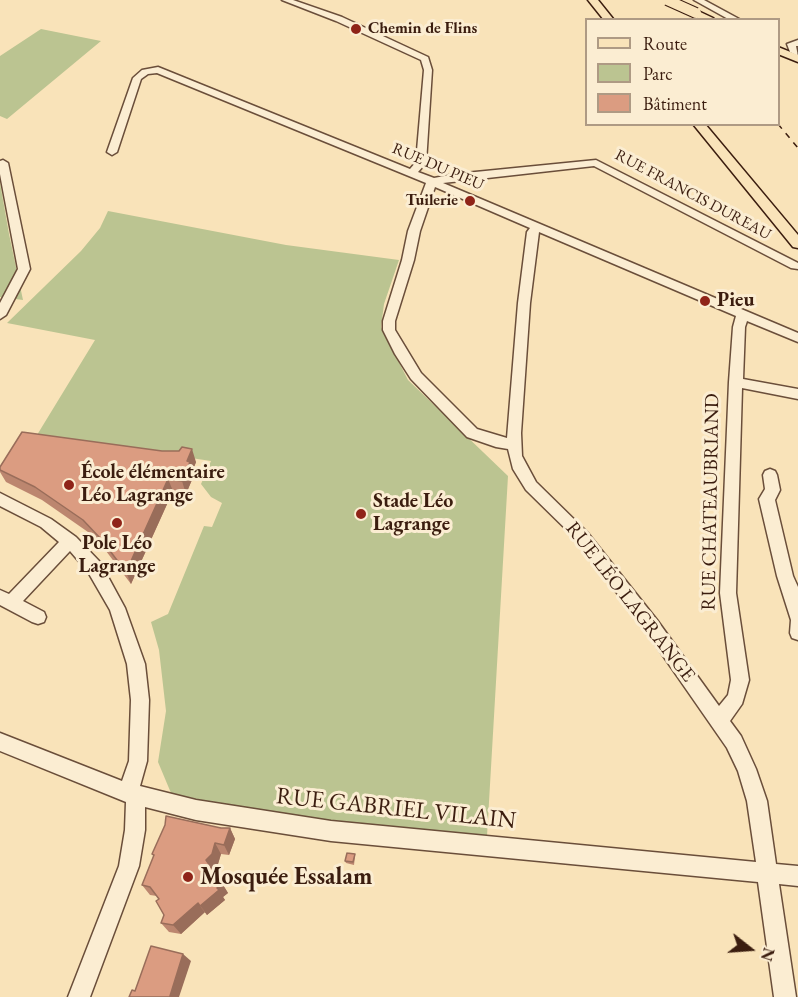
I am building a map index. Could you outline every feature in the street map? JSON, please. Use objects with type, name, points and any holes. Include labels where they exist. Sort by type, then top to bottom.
[{"type":"main road","points":[[593,0],[607,18]]},
{"type":"main road","points":[[667,0],[706,18]]},
{"type":"main road","points":[[780,51],[798,58]]},
{"type":"main road","points":[[700,126],[798,244]]},
{"type":"street","points":[[286,0],[339,19],[425,59],[428,70],[421,163],[412,173]]},
{"type":"street","points":[[698,0],[733,18]]},
{"type":"street","points":[[798,43],[791,44],[793,50],[798,53]]},
{"type":"street","name":"RUE DU PIEU","points":[[112,152],[137,78],[145,72],[158,70],[412,173],[798,338]]},
{"type":"street","points":[[0,315],[24,269],[3,163]]},
{"type":"street","name":"RUE FRANCIS DUREAU","points":[[432,182],[449,178],[596,163],[797,266]]},
{"type":"street","points":[[432,182],[421,217],[416,224],[408,260],[388,321],[389,330],[392,339],[416,376],[472,433],[496,442],[514,444]]},
{"type":"street","name":"RUE LÉO LAGRANGE","points":[[536,226],[533,232],[525,303],[514,444],[520,469],[531,486],[582,536],[706,700],[725,713],[757,801],[769,872],[785,997]]},
{"type":"street","name":"RUE CHATEAUBRIAND","points":[[725,713],[736,698],[740,681],[728,593],[736,382],[739,327],[743,315]]},
{"type":"street","points":[[736,382],[798,394]]},
{"type":"street","points":[[770,475],[773,490],[767,499],[785,576],[798,616]]},
{"type":"street","points":[[0,500],[46,523],[70,542],[94,567],[106,585],[128,634],[136,663],[140,700],[138,761],[132,794],[135,830],[129,866],[79,997]]},
{"type":"street","points":[[38,617],[5,600],[70,542]]},
{"type":"street","points":[[798,622],[798,633]]},
{"type":"street","name":"RUE GABRIEL VILAIN","points":[[0,742],[132,794],[196,810],[331,831],[798,876]]},
{"type":"green space","points":[[41,29],[101,41],[7,119],[0,116],[0,56]]},
{"type":"green space","points":[[0,183],[9,234],[23,300],[0,297]]},
{"type":"green space","name":"Stade Léo Lagrange","points":[[108,211],[286,245],[399,260],[384,304],[381,327],[408,380],[508,476],[487,836],[350,823],[222,805],[171,793],[158,762],[166,711],[159,650],[151,622],[168,614],[204,526],[212,527],[222,503],[211,497],[201,484],[211,461],[37,435],[95,340],[7,323],[81,251],[100,228]]},
{"type":"building","name":"Pole Léo Lagrange","points":[[22,432],[162,451],[179,451],[182,447],[192,449],[187,461],[190,462],[182,481],[168,479],[126,572],[83,520],[35,487],[0,470]]},
{"type":"building","name":"Mosquée Essalam","points":[[166,816],[230,828],[224,845],[215,843],[212,854],[206,860],[222,883],[217,888],[219,890],[200,906],[198,903],[173,925],[161,923],[164,915],[156,901],[159,899],[150,887],[142,885],[165,825]]},
{"type":"building","points":[[347,853],[355,854],[353,862],[345,861]]},
{"type":"building","points":[[151,946],[183,954],[170,996],[172,997],[129,997],[132,990],[135,991]]},
{"type":"railway","points":[[673,0],[688,18]]},
{"type":"railway","points":[[780,126],[798,148]]},
{"type":"place","name":"Chemin de Flins","points":[[356,29]]},
{"type":"place","name":"Tuilerie","points":[[470,201]]},
{"type":"place","name":"Pieu","points":[[705,301]]},
{"type":"place","name":"École élémentaire Léo Lagrange","points":[[69,485]]},
{"type":"place","name":"Stade Léo Lagrange","points":[[361,514]]},
{"type":"place","name":"Pole Léo Lagrange","points":[[117,523]]},
{"type":"place","name":"Mosquée Essalam","points":[[188,877]]}]
